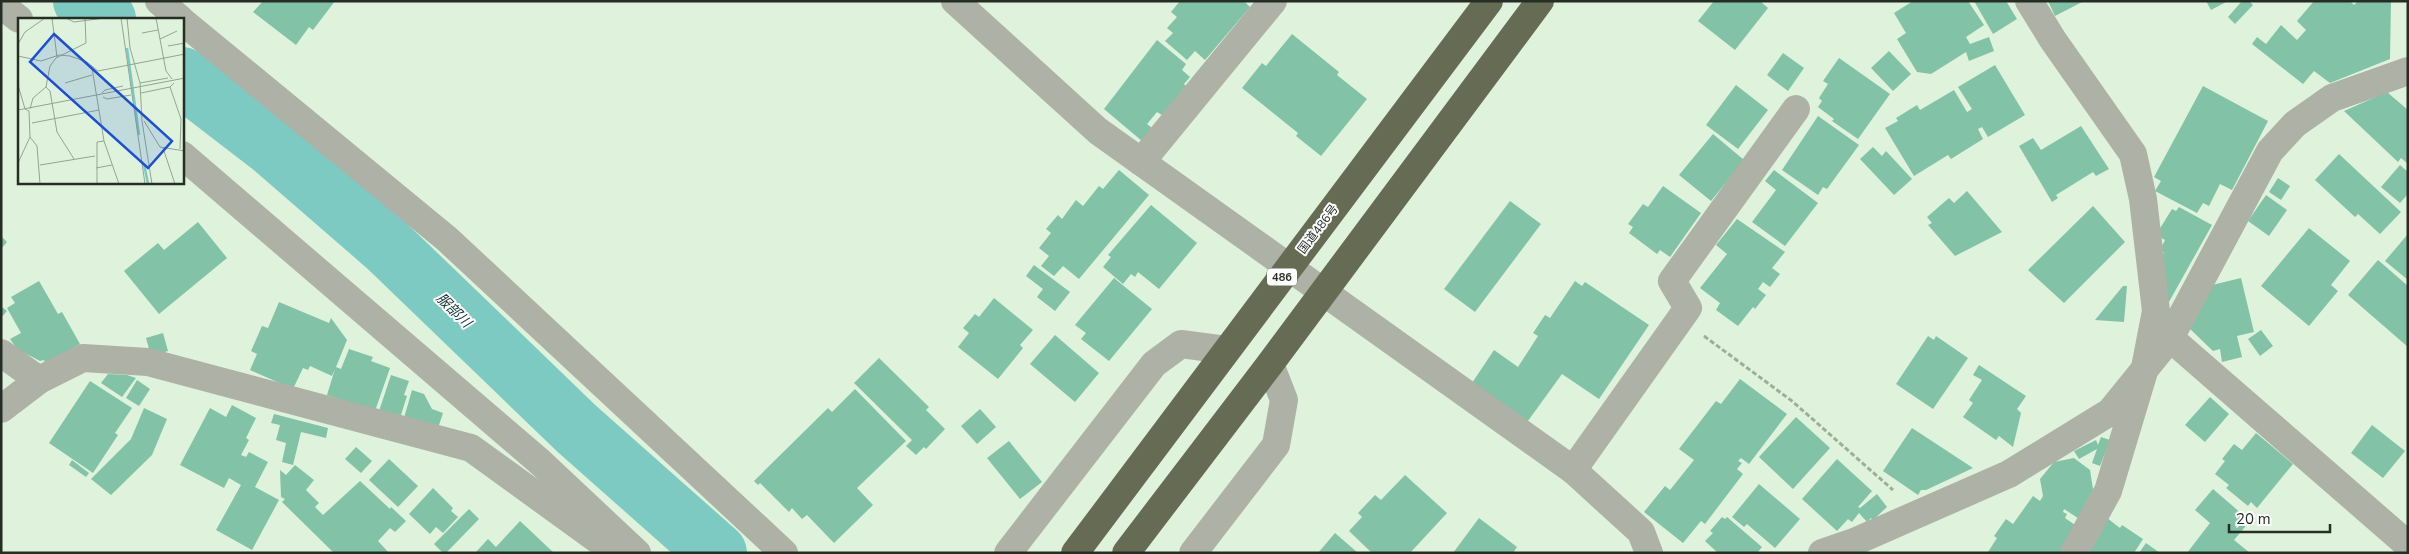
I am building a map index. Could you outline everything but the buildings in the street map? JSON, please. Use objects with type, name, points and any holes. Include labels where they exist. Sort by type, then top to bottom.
[{"type":"highway","name":"国道486号","points":[[1075,553],[1489,1]]},
{"type":"highway","points":[[1126,553],[1270,364],[1540,1]]},
{"type":"street","points":[[159,1],[179,18]]},
{"type":"street","points":[[955,1],[1098,131],[1322,293],[1573,470],[1641,532],[1649,553]]},
{"type":"street","points":[[1141,162],[1272,1]]},
{"type":"street","points":[[2029,1],[2052,40],[2133,154],[2144,208],[2156,311],[2162,333],[2408,545]]},
{"type":"street","points":[[1,5],[18,18]]},
{"type":"street","points":[[184,22],[447,239],[784,553]]},
{"type":"street","points":[[2074,553],[2108,491],[2120,414],[2146,368],[2162,333],[2270,151],[2295,124],[2332,98],[2408,71]]},
{"type":"street","points":[[1573,470],[1688,308],[1672,281],[1796,109]]},
{"type":"street","points":[[184,157],[540,462],[637,553]]},
{"type":"street","points":[[1008,553],[1154,364],[1182,344],[1226,350]]},
{"type":"street","points":[[1,353],[38,380]]},
{"type":"street","points":[[1,409],[38,380],[83,358],[148,362],[471,448],[616,553]]},
{"type":"street","points":[[1194,553],[1276,445],[1284,400],[1270,364]]},
{"type":"street","points":[[1822,553],[1854,542],[1920,514],[2008,474],[2120,414]]},
{"type":"path","points":[[1680,318],[1792,401],[1920,514]]},
{"type":"waterway","name":"服部川","points":[[83,1],[105,18]]},
{"type":"waterway","name":"服部川","points":[[184,79],[273,147],[386,245],[577,429],[717,553]]}]
